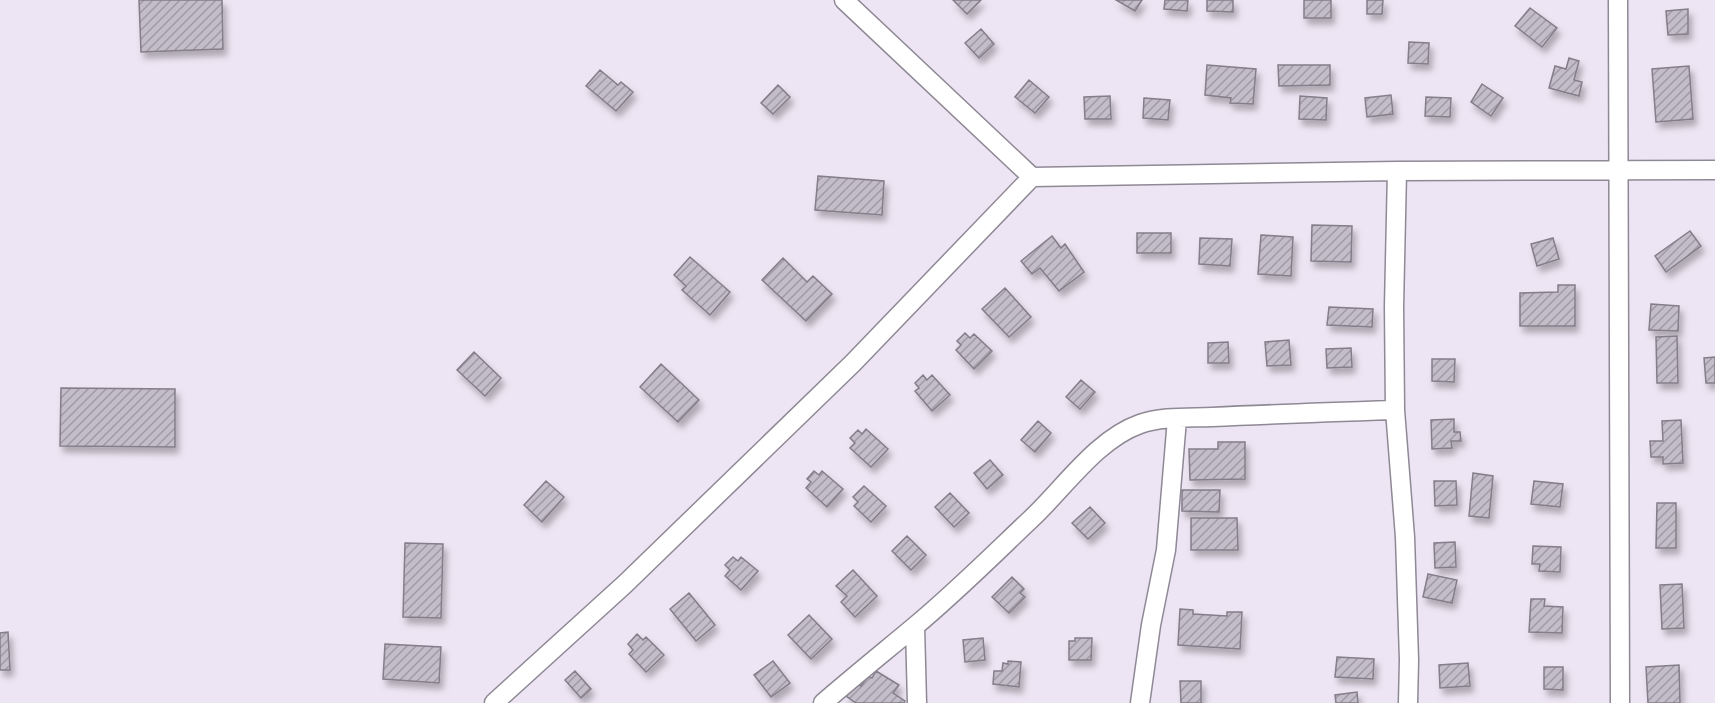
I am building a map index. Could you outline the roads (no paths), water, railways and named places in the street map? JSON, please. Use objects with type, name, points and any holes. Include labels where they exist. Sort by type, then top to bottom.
[{"type":"street","points":[[1618,0],[1620,703]]},
{"type":"street","points":[[854,3],[1032,177]]},
{"type":"street","points":[[494,703],[625,584],[844,371],[1032,177],[1397,171],[1715,170]]},
{"type":"street","points":[[1397,171],[1394,307],[1395,410],[1405,537],[1408,703]]},
{"type":"street","points":[[824,703],[915,626],[1035,516],[1113,438],[1141,423],[1275,413],[1395,410]]},
{"type":"street","points":[[1140,703],[1150,625],[1166,549],[1177,419]]},
{"type":"street","points":[[915,626],[917,703]]}]
